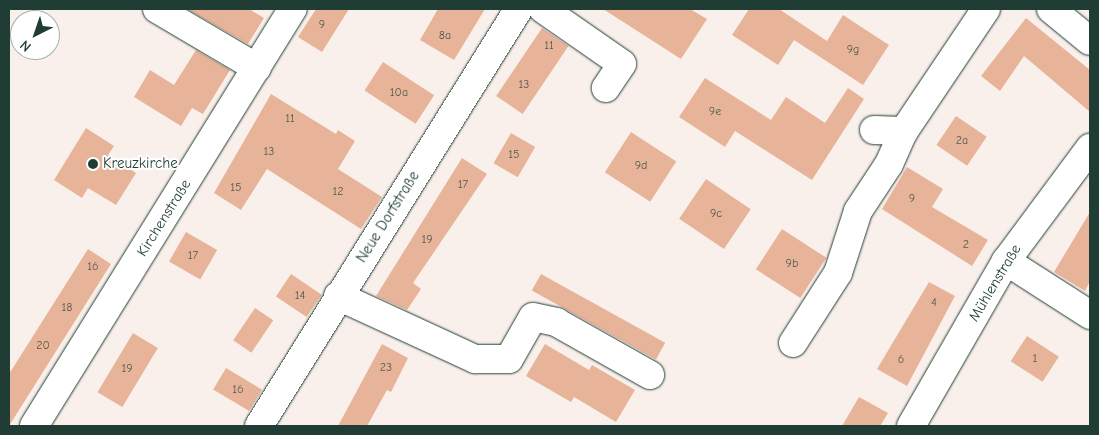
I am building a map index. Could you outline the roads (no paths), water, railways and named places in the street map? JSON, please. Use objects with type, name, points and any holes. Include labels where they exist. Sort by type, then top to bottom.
[{"type":"street","points":[[157,9],[257,68]]},
{"type":"street","name":"Kirchenstraße","points":[[34,426],[293,9]]},
{"type":"street","name":"Neue Dorfstraße","points":[[259,426],[338,296],[519,9]]},
{"type":"street","points":[[543,9],[622,64],[606,88]]},
{"type":"street","points":[[793,343],[838,273],[858,211],[889,164],[904,131],[986,9]]},
{"type":"street","points":[[1051,9],[1090,41]]},
{"type":"street","points":[[874,130],[904,131]]},
{"type":"street","name":"Mühlenstraße","points":[[911,426],[1006,261],[1090,148]]},
{"type":"street","points":[[1006,261],[1090,315]]},
{"type":"street","points":[[338,296],[475,359],[509,359],[533,317],[556,322],[650,375]]},
{"type":"place","name":"Kreuzkirche","points":[[93,164]]}]
